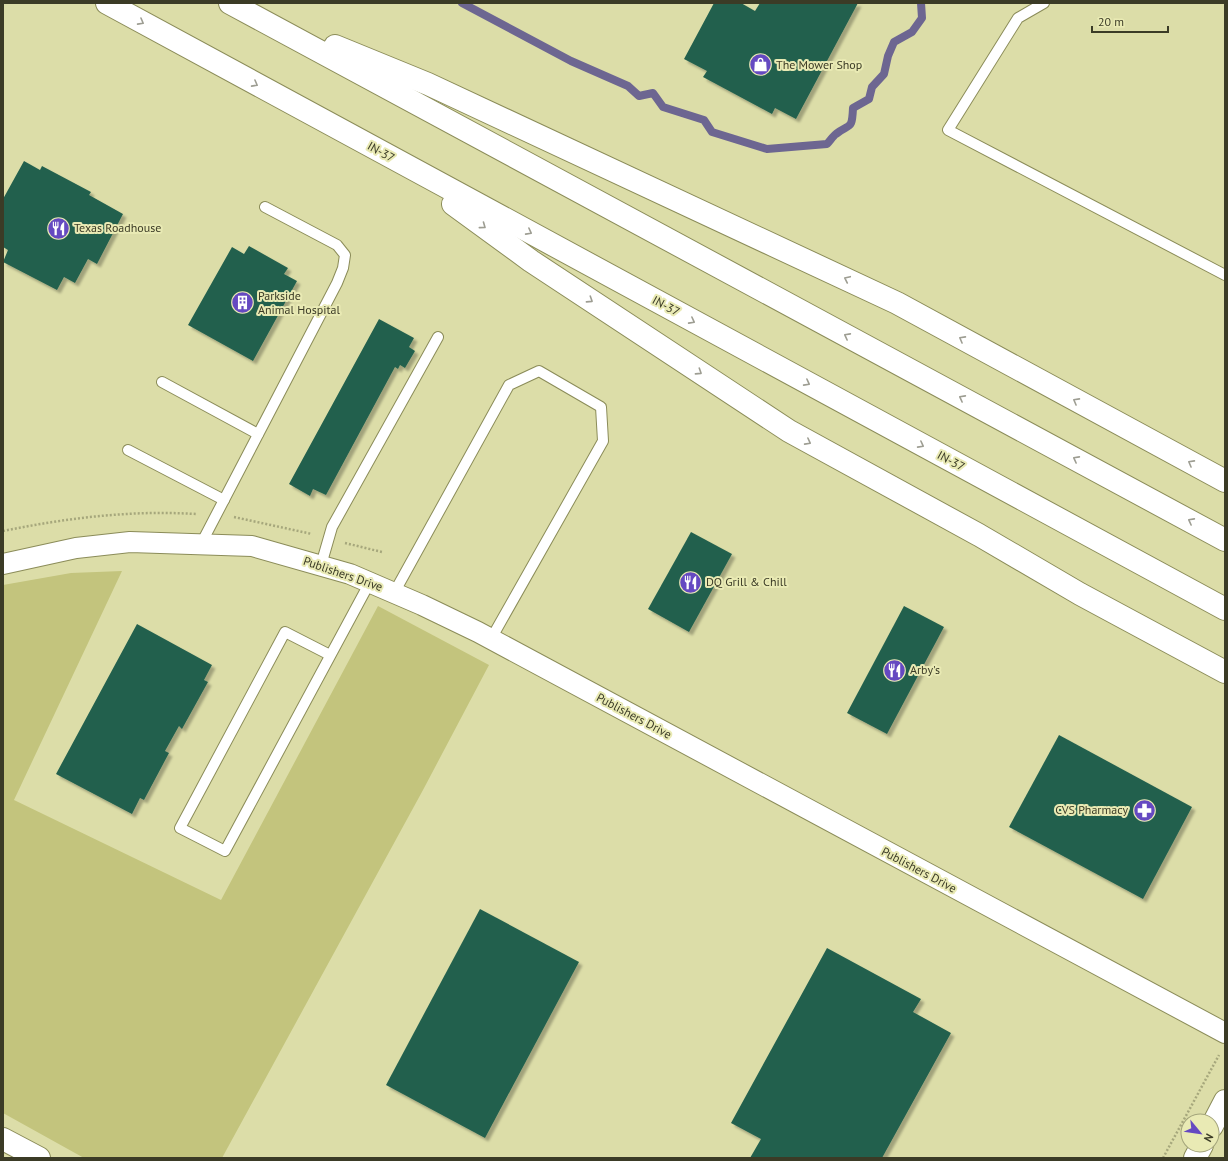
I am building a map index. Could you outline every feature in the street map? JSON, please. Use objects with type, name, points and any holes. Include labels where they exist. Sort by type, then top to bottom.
[{"type":"main road","name":"IN-37","points":[[107,3],[1225,609]]},
{"type":"main road","points":[[233,5],[428,84],[897,303],[1225,481]]},
{"type":"main road","points":[[233,5],[1225,540]]},
{"type":"main road","points":[[384,154],[531,261],[789,431],[979,534],[1080,594],[1225,672]]},
{"type":"main road","points":[[1219,1113],[1225,1101]]},
{"type":"main road","points":[[3,1139],[39,1158]]},
{"type":"street","name":"Publishers Drive","points":[[3,564],[76,548],[130,542],[252,546],[321,565],[370,582],[491,639],[1225,1033]]},
{"type":"lane","points":[[1044,3],[1018,18],[948,130],[1225,276]]},
{"type":"lane","points":[[201,544],[337,284],[343,268],[344,255],[337,245],[266,207]]},
{"type":"lane","points":[[321,565],[332,527],[438,337]]},
{"type":"lane","points":[[394,593],[509,385],[540,371],[601,407],[602,441],[491,639]]},
{"type":"lane","points":[[162,382],[258,434]]},
{"type":"lane","points":[[128,450],[224,500]]},
{"type":"lane","points":[[330,655],[285,632],[180,828],[225,850],[370,582]]},
{"type":"path","points":[[1163,1158],[1211,1070]]},
{"type":"green space","points":[[122,571],[14,800],[221,900],[378,606],[489,665],[423,790],[222,1158],[84,1158],[3,1113],[3,585],[71,573]]},
{"type":"building","name":"The Mower Shop","points":[[714,3],[741,3],[755,11],[760,3],[858,3],[796,119],[775,108],[772,114],[703,77],[707,71],[684,59]]},
{"type":"building","name":"Texas Roadhouse","points":[[24,161],[40,170],[42,166],[91,192],[89,195],[123,214],[97,264],[88,259],[75,283],[64,277],[57,290],[3,262],[8,250],[3,247],[3,199]]},
{"type":"building","name":"Parkside Animal Hospital","points":[[249,246],[288,268],[284,274],[297,281],[253,361],[188,325],[232,247],[244,254]]},
{"type":"building","points":[[379,319],[414,338],[409,347],[415,351],[405,368],[400,365],[398,369],[395,367],[326,495],[313,489],[310,496],[289,484]]},
{"type":"building","name":"DQ Grill & Chill","points":[[691,532],[732,554],[689,632],[648,609]]},
{"type":"building","name":"Arby's","points":[[904,606],[944,627],[887,734],[847,713]]},
{"type":"building","points":[[137,624],[212,665],[204,680],[208,682],[182,729],[179,726],[165,751],[169,753],[144,800],[140,798],[132,814],[56,774]]},
{"type":"building","name":"CVS Pharmacy","points":[[1059,735],[1192,807],[1143,899],[1009,827]]},
{"type":"building","points":[[480,909],[579,962],[485,1138],[386,1085]]},
{"type":"building","points":[[827,948],[921,999],[913,1012],[951,1033],[882,1158],[750,1158],[761,1139],[731,1123]]},
{"type":"waterway","points":[[462,3],[571,61],[628,86],[639,96],[653,93],[663,107],[704,120],[712,132],[767,149],[827,144],[835,135],[849,126],[852,120],[853,108],[869,99],[872,87],[884,74],[888,56],[894,42],[912,32],[922,18],[921,3]]},
{"type":"place","name":"The Mower Shop","points":[[760,65]]},
{"type":"place","name":"Texas Roadhouse","points":[[59,228]]},
{"type":"place","name":"Parkside Animal Hospital","points":[[243,303]]},
{"type":"place","name":"DQ Grill & Chill","points":[[690,582]]},
{"type":"place","name":"Arby's","points":[[895,670]]},
{"type":"place","name":"CVS Pharmacy","points":[[1144,810]]}]
